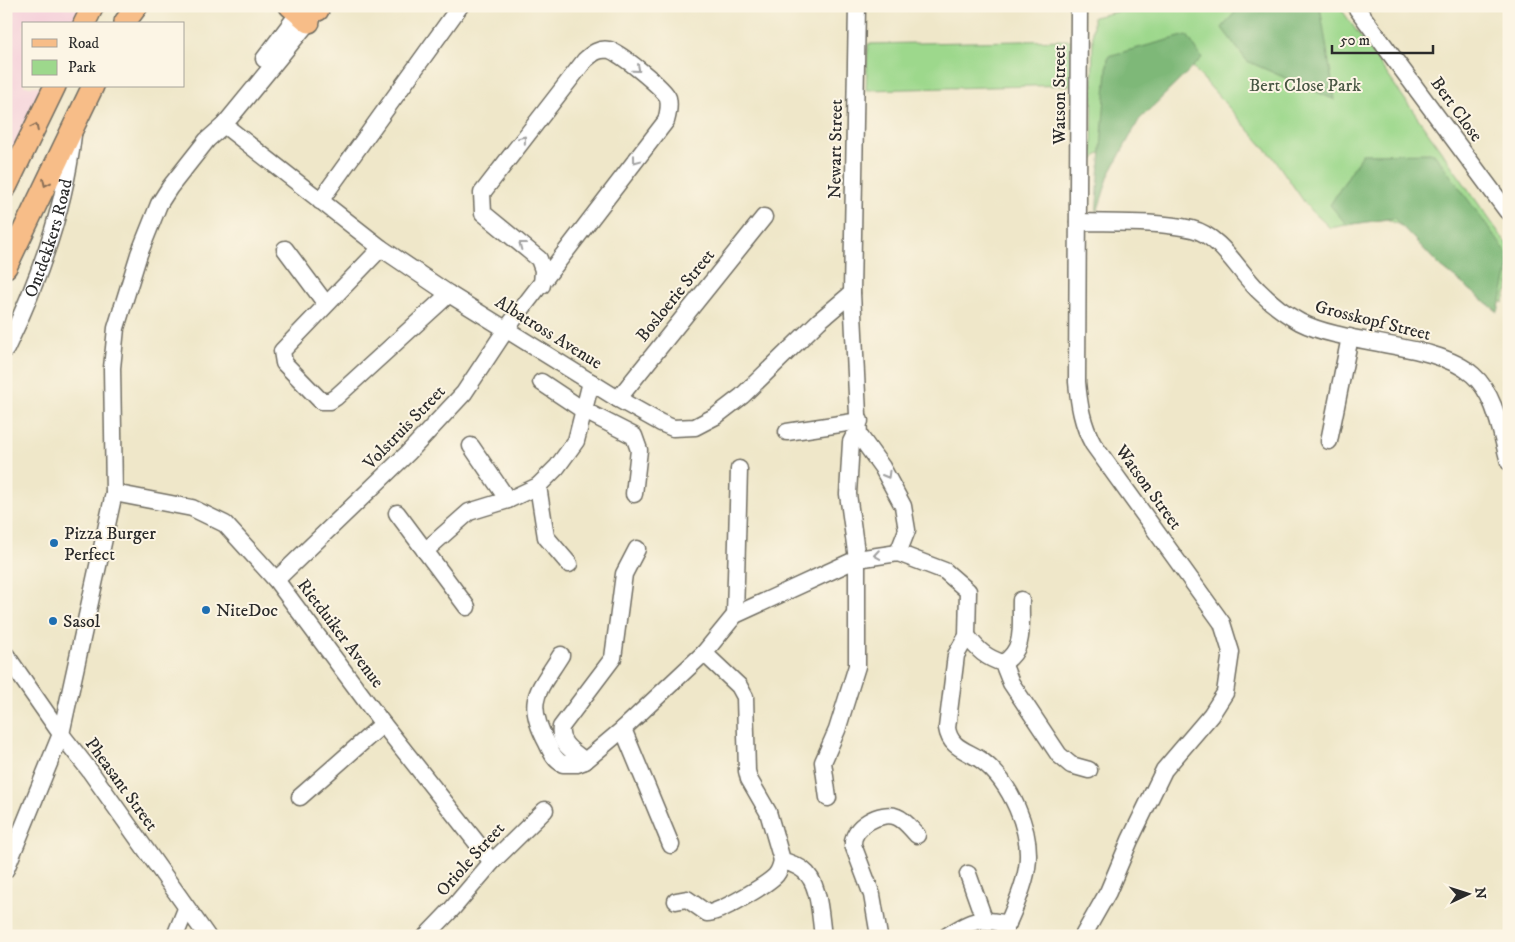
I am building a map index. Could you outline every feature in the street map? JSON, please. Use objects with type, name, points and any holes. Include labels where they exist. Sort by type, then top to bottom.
[{"type":"main road","points":[[85,22],[93,6]]},
{"type":"main road","points":[[6,187],[53,88]]},
{"type":"main road","name":"Ontdekkers Road","points":[[6,266],[92,88]]},
{"type":"street","points":[[320,201],[460,6]]},
{"type":"street","name":"Newart Street","points":[[857,6],[852,292],[860,428]]},
{"type":"street","name":"Watson Street","points":[[1079,6],[1077,382],[1080,408],[1085,427],[1093,444],[1222,623],[1231,652],[1225,693],[1211,715],[1164,770],[1130,840],[1108,892],[1083,936]]},
{"type":"street","name":"Bert Close","points":[[1355,6],[1507,211]]},
{"type":"street","points":[[6,869],[60,734],[114,493],[112,368],[116,328],[139,254],[159,204],[170,187],[207,140],[224,125],[308,10]]},
{"type":"street","points":[[207,140],[211,130],[229,105],[308,10]]},
{"type":"street","name":"Volstruis Street","points":[[276,580],[408,454],[464,393],[507,328],[542,285],[666,121],[669,108],[668,98],[618,53],[607,49],[592,53],[484,187],[481,199],[483,213],[540,259],[543,270],[542,285]]},
{"type":"street","name":"Ontdekkers Road","points":[[6,349],[28,302],[62,196],[70,162],[74,123]]},
{"type":"street","name":"Albatross Avenue","points":[[224,125],[381,248],[449,294],[507,328],[618,399],[673,428],[686,429],[702,424],[742,396],[819,321],[852,292]]},
{"type":"street","name":"Bosloerie Street","points":[[618,399],[764,217]]},
{"type":"street","name":"Grosskopf Street","points":[[1078,222],[1141,224],[1192,229],[1201,232],[1226,253],[1257,290],[1276,306],[1302,322],[1350,337],[1439,357],[1457,363],[1474,375],[1485,389],[1493,406],[1509,462]]},
{"type":"street","points":[[381,248],[286,346],[282,356],[287,368],[314,395],[324,402],[336,397],[449,294]]},
{"type":"street","points":[[285,249],[326,304]]},
{"type":"street","points":[[1329,441],[1350,337]]},
{"type":"street","points":[[541,382],[583,410],[628,431],[634,436],[639,450],[634,494]]},
{"type":"street","points":[[425,551],[469,512],[508,500],[538,486],[572,449],[591,382]]},
{"type":"street","points":[[787,432],[860,428]]},
{"type":"street","points":[[860,428],[906,513],[907,530],[898,552]]},
{"type":"street","points":[[828,798],[823,762],[837,730],[857,666],[856,559],[850,521],[849,474],[851,442],[860,428]]},
{"type":"street","points":[[471,446],[508,500]]},
{"type":"street","points":[[736,616],[738,469]]},
{"type":"street","points":[[538,486],[546,537],[569,564]]},
{"type":"street","name":"Rietduiker Avenue","points":[[114,493],[192,508],[217,518],[225,524],[276,580],[383,724],[492,862]]},
{"type":"street","points":[[397,513],[467,607]]},
{"type":"street","points":[[585,760],[565,744],[561,736],[561,727],[613,658],[624,574],[630,559],[637,550]]},
{"type":"street","points":[[561,655],[538,692],[534,714],[544,737],[560,763],[573,765],[585,760],[623,729],[704,653],[736,616],[856,559],[898,552],[945,571],[962,584],[969,598],[967,636],[956,655],[947,728],[948,737],[953,744],[981,760],[996,774],[1013,802],[1024,829],[1027,868],[1005,930],[984,919],[967,922],[947,936]]},
{"type":"street","points":[[1003,663],[1017,651],[1021,600]]},
{"type":"street","points":[[967,636],[984,656],[1003,663],[1011,683],[1059,755],[1071,765],[1089,770]]},
{"type":"street","points":[[676,901],[687,899],[707,913],[719,911],[772,879],[780,869],[782,860],[768,812],[749,780],[747,771],[745,697],[739,686],[704,653]]},
{"type":"street","name":"Pheasant Street","points":[[6,655],[60,734],[90,771],[186,909],[207,936]]},
{"type":"street","points":[[300,797],[383,724]]},
{"type":"street","points":[[623,729],[671,846]]},
{"type":"street","name":"Oriole Street","points":[[426,936],[452,910],[492,862],[544,810]]},
{"type":"street","points":[[879,936],[872,895],[853,845],[853,838],[864,824],[888,815],[900,818],[918,836]]},
{"type":"street","points":[[782,860],[802,869],[809,877],[816,897],[823,936]]},
{"type":"street","points":[[968,874],[984,919]]},
{"type":"street","points":[[175,936],[186,909]]},
{"type":"shaded area","points":[[6,6],[85,6],[77,22],[22,22],[22,88],[44,88],[6,166]]},
{"type":"green space","name":"Bert Close Park","points":[[1144,6],[1189,6],[1229,10],[1232,6],[1339,6],[1509,247],[1509,286],[1503,303],[1444,247],[1385,218],[1330,228],[1307,206],[1273,157],[1189,63],[1092,161],[1093,17]]},
{"type":"green space","points":[[1240,6],[1320,6],[1335,100],[1247,61],[1222,28]]},
{"type":"green space","points":[[1187,35],[1202,58],[1139,120],[1109,175],[1096,216],[1108,56]]},
{"type":"green space","points":[[1071,40],[1072,85],[866,90],[868,44]]},
{"type":"green space","points":[[1434,153],[1509,256],[1509,266],[1498,312],[1440,266],[1394,218],[1347,225],[1330,205],[1362,154]]},
{"type":"place","name":"Pizza Burger Perfect","points":[[54,543]]},
{"type":"place","name":"NiteDoc","points":[[206,610]]},
{"type":"place","name":"Sasol","points":[[53,621]]}]
